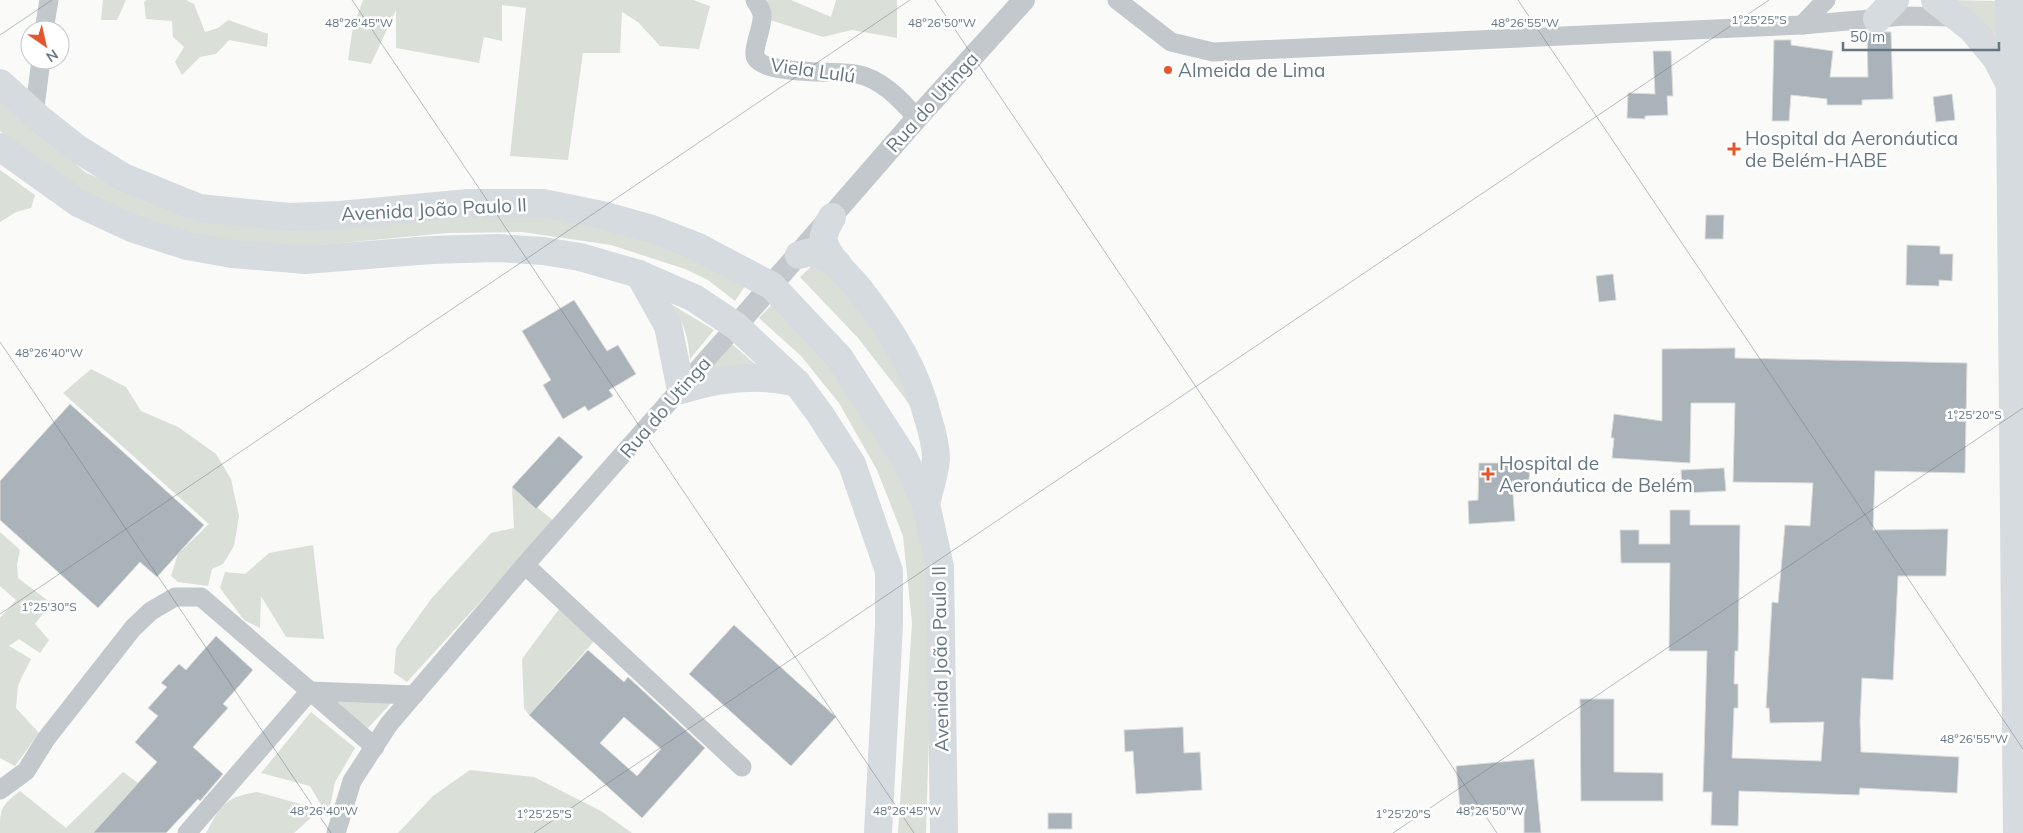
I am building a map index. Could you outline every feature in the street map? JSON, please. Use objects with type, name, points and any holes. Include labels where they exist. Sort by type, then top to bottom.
[{"type":"main road","points":[[2009,0],[2017,833]]},
{"type":"main road","points":[[1945,9],[1972,29],[1987,46],[2009,83]]},
{"type":"main road","name":"Avenida João Paulo II","points":[[0,83],[34,115],[78,149],[123,178],[199,208],[289,217],[340,215],[468,203],[543,203],[602,215],[652,230],[696,246],[772,286],[839,357],[903,456],[926,504],[940,567],[944,833]]},
{"type":"main road","points":[[0,147],[78,203],[134,229],[187,246],[232,254],[305,260],[431,250],[498,248],[543,251],[580,257],[639,274],[694,298],[736,326],[797,383],[820,414],[852,464],[889,571],[889,644],[878,833]]},
{"type":"main road","points":[[832,217],[824,234],[824,243],[837,263],[863,292],[888,328],[910,364],[923,396],[934,438],[936,460],[926,504]]},
{"type":"main road","points":[[799,255],[810,252],[837,263]]},
{"type":"main road","points":[[639,274],[668,326],[681,390],[723,379],[766,378],[797,383]]},
{"type":"street","points":[[46,20],[49,0]]},
{"type":"street","name":"Viela Lulú","points":[[755,0],[762,14],[755,54],[758,61],[800,71],[856,74],[886,88],[917,118]]},
{"type":"street","name":"Rua do Utinga","points":[[336,833],[352,781],[389,724],[525,565],[681,390],[917,118],[1024,0]]},
{"type":"street","points":[[1117,0],[1171,42],[1213,52],[1802,25],[1886,9],[1945,9]]},
{"type":"street","points":[[1802,25],[1826,0]]},
{"type":"street","points":[[34,115],[40,70]]},
{"type":"street","points":[[525,565],[742,767]]},
{"type":"street","points":[[0,790],[26,771],[46,739],[133,628],[151,611],[175,597],[201,598],[375,747]]},
{"type":"street","points":[[310,691],[414,695]]},
{"type":"street","points":[[187,833],[310,691]]},
{"type":"shaded area","points":[[103,0],[126,0],[117,20],[101,20]]},
{"type":"shaded area","points":[[147,0],[186,0],[194,4],[205,32],[218,28],[228,20],[268,34],[267,47],[229,40],[216,54],[200,57],[182,75],[175,62],[184,47],[173,37],[172,21],[146,19],[144,2]]},
{"type":"shaded area","points":[[363,0],[693,0],[710,6],[699,49],[660,46],[638,22],[622,12],[620,53],[583,53],[568,160],[510,156],[526,8],[502,5],[502,41],[484,37],[479,63],[396,48],[396,10],[371,64],[348,60],[353,27]]},
{"type":"shaded area","points":[[791,0],[831,17],[836,0],[897,0],[897,38],[852,30],[823,37],[770,20],[766,1]]},
{"type":"shaded area","points":[[1949,0],[1998,1],[1997,36]]},
{"type":"shaded area","points":[[0,100],[85,172],[136,195],[426,215],[539,212],[637,232],[748,282],[735,301],[708,280],[685,269],[611,245],[522,232],[447,233],[290,248],[176,233],[58,181],[0,131]]},
{"type":"shaded area","points":[[0,170],[35,195],[31,208],[16,212],[0,222]]},
{"type":"shaded area","points":[[818,260],[880,327],[934,442],[904,397],[858,338],[800,277]]},
{"type":"shaded area","points":[[778,298],[861,398],[920,513],[933,601],[926,833],[898,833],[912,623],[903,536],[877,470],[839,403],[801,356],[759,318]]},
{"type":"shaded area","points":[[669,303],[714,330],[690,359],[684,329]]},
{"type":"shaded area","points":[[732,344],[755,364],[709,369]]},
{"type":"shaded area","points":[[91,369],[126,387],[141,411],[178,427],[216,454],[231,479],[239,516],[234,546],[223,564],[212,569],[208,586],[178,582],[171,576],[178,554],[209,524],[63,393]]},
{"type":"shaded area","points":[[512,487],[554,521],[407,682],[394,673],[396,648],[431,599],[491,533],[514,528]]},
{"type":"shaded area","points":[[0,532],[20,550],[17,565],[18,578],[51,603],[35,624],[49,640],[40,653],[19,639],[9,646],[31,659],[18,685],[16,708],[39,733],[15,766],[0,758],[0,618],[16,600],[0,586]]},
{"type":"shaded area","points":[[313,545],[324,639],[286,637],[261,596],[260,628],[244,620],[220,588],[225,572],[245,574],[269,553]]},
{"type":"shaded area","points":[[559,609],[595,640],[529,715],[524,708],[522,659]]},
{"type":"shaded area","points":[[328,699],[393,701],[368,728]]},
{"type":"shaded area","points":[[311,712],[355,748],[335,782],[328,817],[310,786],[261,773]]},
{"type":"shaded area","points":[[470,770],[534,777],[601,811],[632,833],[398,833],[433,796]]},
{"type":"shaded area","points":[[123,772],[138,783],[93,833],[0,833],[2,809],[20,791],[66,828]]},
{"type":"shaded area","points":[[257,792],[308,806],[312,817],[294,833],[206,833],[225,804],[246,794]]},
{"type":"building","points":[[1891,32],[1893,99],[1862,100],[1862,105],[1827,105],[1827,99],[1791,95],[1789,121],[1772,121],[1774,40],[1791,40],[1791,45],[1833,51],[1830,77],[1868,77],[1867,33]]},
{"type":"building","points":[[1653,51],[1671,51],[1673,96],[1667,96],[1668,115],[1645,116],[1645,119],[1627,118],[1628,93],[1655,94]]},
{"type":"building","points":[[1952,94],[1955,120],[1936,122],[1933,97]]},
{"type":"building","points":[[1706,215],[1724,215],[1723,239],[1705,239]]},
{"type":"building","points":[[1907,245],[1940,246],[1940,254],[1953,254],[1952,281],[1939,280],[1939,286],[1906,285]]},
{"type":"building","points":[[1613,274],[1616,300],[1599,302],[1596,276]]},
{"type":"building","points":[[574,300],[607,351],[618,345],[636,374],[609,390],[613,396],[588,411],[585,406],[563,419],[543,385],[551,380],[522,331]]},
{"type":"building","points":[[1735,348],[1735,358],[1967,363],[1965,473],[1875,471],[1873,530],[1948,529],[1946,576],[1898,576],[1893,680],[1862,678],[1860,721],[1861,752],[1959,757],[1957,793],[1860,788],[1859,795],[1739,791],[1738,826],[1711,825],[1712,792],[1703,792],[1707,651],[1669,651],[1670,563],[1621,563],[1620,530],[1639,530],[1639,544],[1670,544],[1670,510],[1690,510],[1690,525],[1740,525],[1738,651],[1735,651],[1734,684],[1738,684],[1738,708],[1734,708],[1732,758],[1821,761],[1824,722],[1770,723],[1769,708],[1766,708],[1772,602],[1778,603],[1785,525],[1810,526],[1813,483],[1733,482],[1735,403],[1691,403],[1690,463],[1612,458],[1614,438],[1611,438],[1614,414],[1662,421],[1662,349]]},
{"type":"building","points":[[70,404],[204,525],[157,577],[140,562],[98,608],[0,520],[0,481]]},
{"type":"building","points":[[559,436],[583,457],[536,509],[512,487]]},
{"type":"building","points":[[1479,463],[1530,463],[1529,481],[1512,481],[1515,521],[1469,524],[1468,501],[1478,500]]},
{"type":"building","points":[[1724,468],[1726,491],[1682,493],[1681,470]]},
{"type":"building","points":[[734,625],[836,717],[791,766],[689,674]]},
{"type":"building","points":[[216,636],[253,670],[223,704],[228,708],[193,747],[223,774],[200,801],[198,799],[166,833],[93,833],[157,762],[135,742],[158,716],[148,708],[167,687],[161,683],[179,664],[186,670]]},
{"type":"building","points":[[588,650],[624,682],[628,677],[705,748],[642,818],[529,715]],"holes":[[[624,717],[661,749],[637,776],[600,743]]]},
{"type":"building","points":[[1580,699],[1614,699],[1614,772],[1663,773],[1663,801],[1581,801]]},
{"type":"building","points":[[1183,727],[1184,753],[1200,752],[1202,790],[1136,794],[1133,751],[1125,752],[1124,730]]},
{"type":"building","points":[[1534,759],[1541,833],[1524,833],[1524,811],[1461,817],[1456,766]]},
{"type":"building","points":[[1048,813],[1072,813],[1072,829],[1048,829]]},
{"type":"place","name":"Almeida de Lima","points":[[1168,70]]},
{"type":"place","name":"Hospital da Aeronáutica de Belém-HABE","points":[[1734,149]]},
{"type":"place","name":"Hospital de Aeronáutica de Belém","points":[[1488,474]]}]
